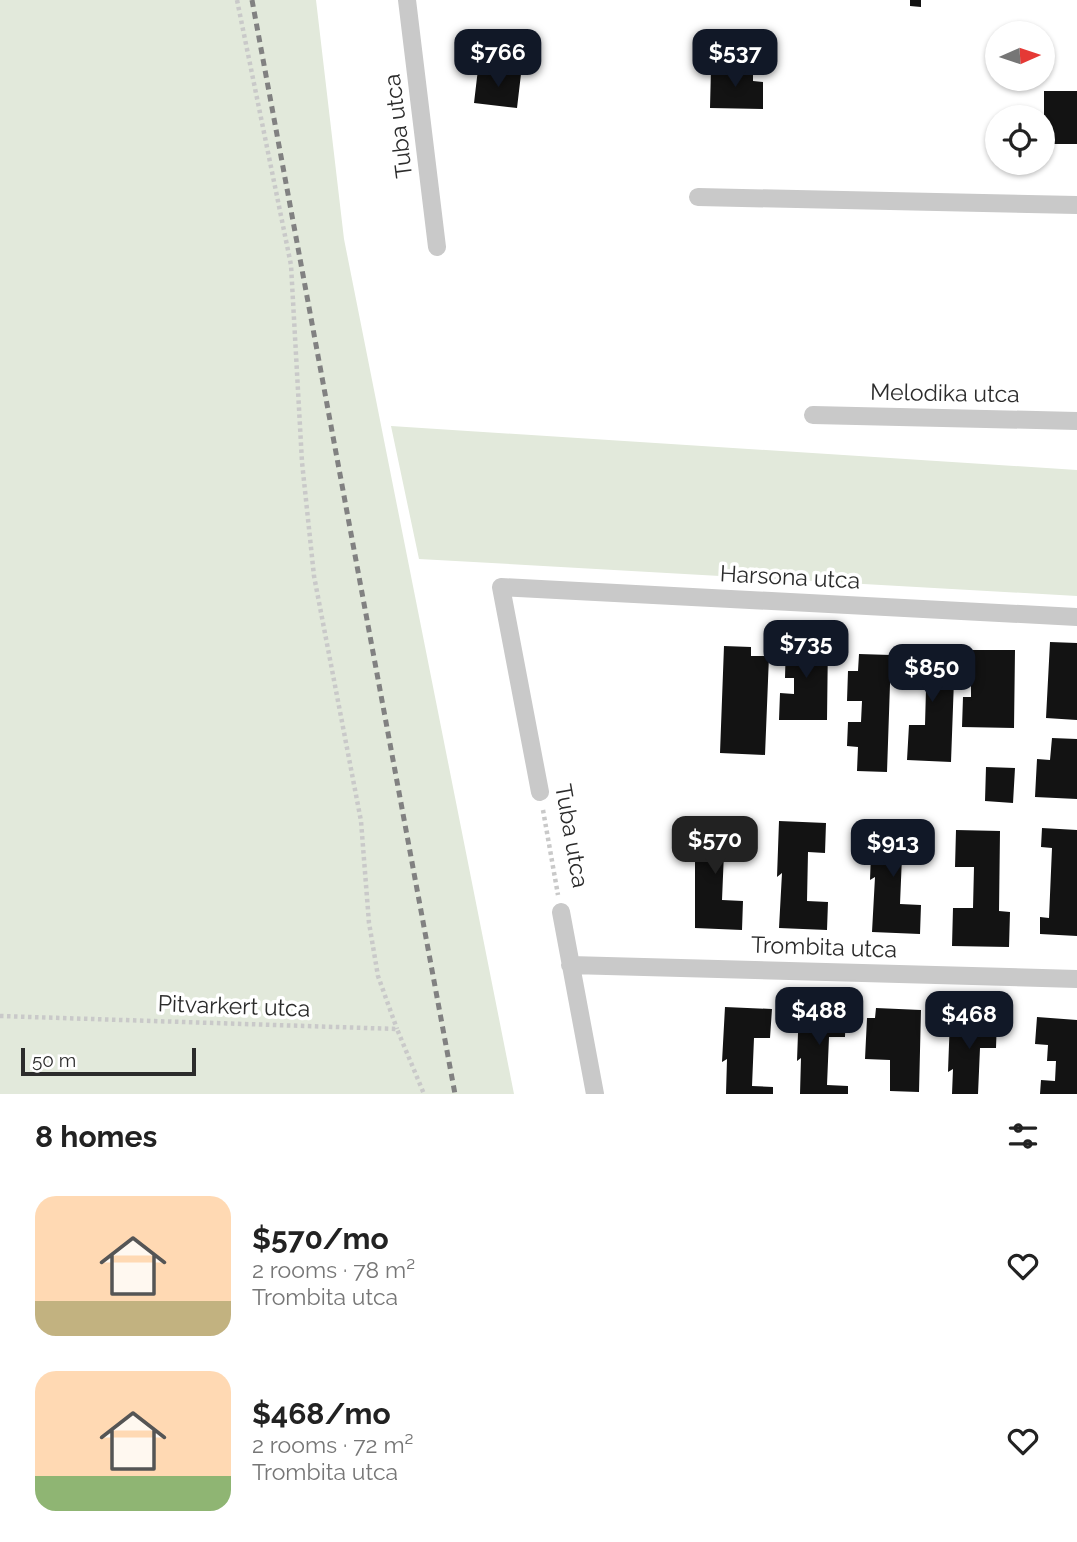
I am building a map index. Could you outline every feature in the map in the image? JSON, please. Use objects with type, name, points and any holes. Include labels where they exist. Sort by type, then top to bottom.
[{"type":"street","name":"Tuba utca","points":[[407,0],[437,247]]},
{"type":"street","points":[[698,197],[1077,205]]},
{"type":"street","name":"Melodika utca","points":[[813,415],[1077,421]]},
{"type":"street","name":"Tuba utca","points":[[501,587],[540,792]]},
{"type":"street","name":"Harsona utca","points":[[501,587],[1077,617]]},
{"type":"street","name":"Tuba utca","points":[[561,912],[595,1094]]},
{"type":"street","name":"Trombita utca","points":[[570,965],[1077,979]]},
{"type":"path","points":[[237,0],[291,265],[302,462],[314,576],[361,821],[369,923],[378,976],[424,1094]]},
{"type":"path","name":"Tuba utca","points":[[540,792],[561,912]]},
{"type":"path","name":"Pitvarkert utca","points":[[0,1016],[397,1029]]},
{"type":"shaded area","points":[[0,0],[316,0],[344,239],[514,1094],[0,1094]]},
{"type":"shaded area","points":[[391,426],[1077,470],[1077,596],[419,559]]},
{"type":"building","points":[[910,0],[921,0],[921,7],[910,6]]},
{"type":"building","points":[[711,67],[753,68],[753,81],[763,82],[763,109],[710,108]]},
{"type":"building","points":[[478,69],[521,74],[517,108],[474,103]]},
{"type":"building","points":[[1044,91],[1077,91],[1077,144],[1055,144],[1055,105],[1044,105]]},
{"type":"building","points":[[786,639],[828,639],[827,720],[779,720],[780,693],[794,694],[794,678],[785,678]]},
{"type":"building","points":[[1050,642],[1077,643],[1077,720],[1046,718]]},
{"type":"building","points":[[724,646],[751,647],[751,656],[769,656],[765,755],[720,753]]},
{"type":"building","points":[[907,649],[955,652],[951,762],[907,760],[909,725],[925,725],[926,689],[906,688]]},
{"type":"building","points":[[971,650],[1015,650],[1014,728],[962,727],[963,697],[971,697]]},
{"type":"building","points":[[859,654],[891,655],[887,772],[857,771],[858,747],[847,746],[848,722],[861,722],[862,701],[847,701],[848,671],[858,671]]},
{"type":"building","points":[[1052,738],[1077,739],[1077,799],[1035,797],[1037,759],[1050,760]]},
{"type":"building","points":[[986,767],[1015,768],[1013,803],[985,801]]},
{"type":"building","points":[[695,821],[741,823],[740,853],[724,852],[722,900],[743,901],[742,930],[695,928]]},
{"type":"building","points":[[779,821],[826,823],[825,853],[808,852],[807,901],[828,902],[827,930],[779,928],[782,873],[777,877]]},
{"type":"building","points":[[872,825],[919,827],[918,857],[902,856],[900,904],[921,905],[920,934],[872,932],[875,877],[870,880]]},
{"type":"building","points":[[1042,828],[1077,830],[1077,936],[1040,934],[1040,917],[1049,918],[1052,848],[1041,847]]},
{"type":"building","points":[[956,830],[1000,831],[999,911],[1010,912],[1009,947],[952,946],[953,908],[973,908],[974,867],[955,867]]},
{"type":"building","points":[[799,1006],[846,1007],[845,1037],[829,1037],[827,1085],[848,1086],[848,1094],[800,1094],[801,1058],[797,1061]]},
{"type":"building","points":[[725,1007],[772,1009],[770,1038],[754,1038],[752,1086],[773,1087],[773,1094],[726,1094],[727,1059],[722,1062]]},
{"type":"building","points":[[876,1008],[921,1010],[919,1092],[890,1091],[890,1060],[865,1059],[867,1018],[875,1018]]},
{"type":"building","points":[[950,1017],[997,1019],[996,1048],[980,1048],[978,1094],[952,1094],[953,1069],[948,1072]]},
{"type":"building","points":[[1037,1017],[1077,1020],[1077,1094],[1040,1094],[1041,1080],[1055,1081],[1056,1061],[1047,1061],[1048,1045],[1035,1044]]},
{"type":"railway","points":[[252,0],[455,1094]]}]
